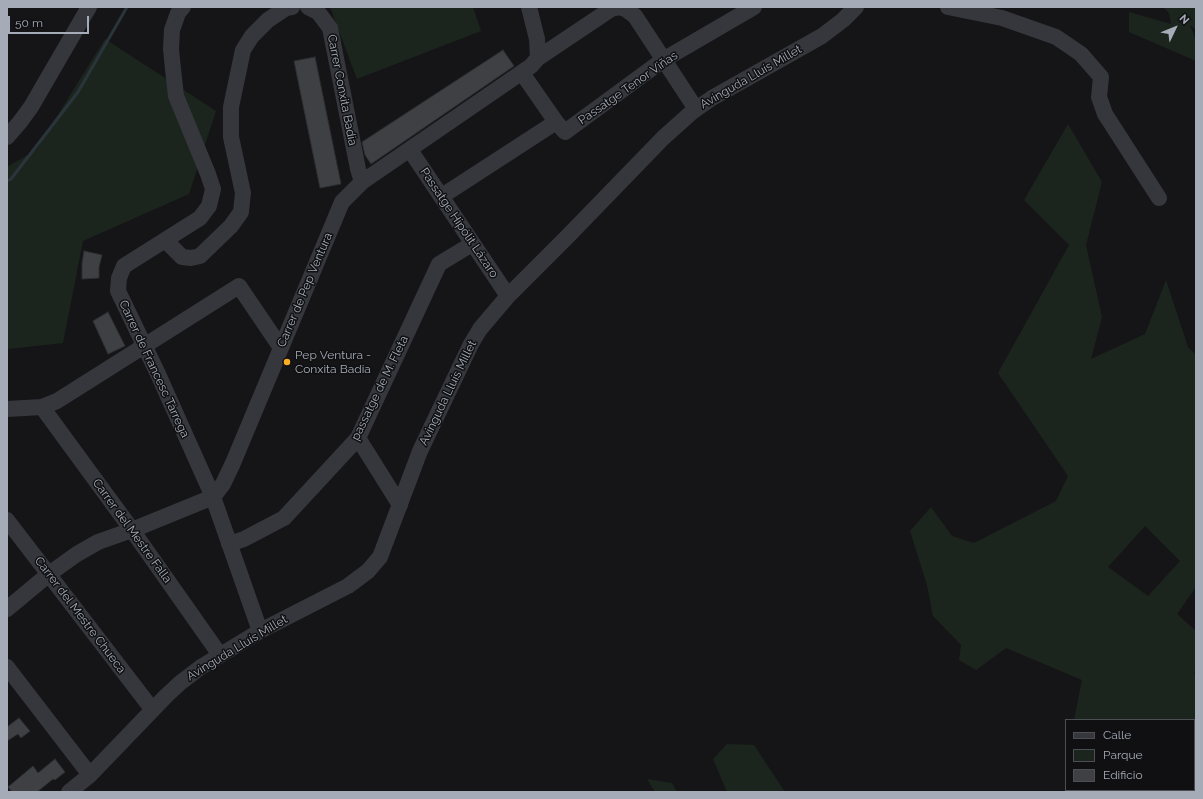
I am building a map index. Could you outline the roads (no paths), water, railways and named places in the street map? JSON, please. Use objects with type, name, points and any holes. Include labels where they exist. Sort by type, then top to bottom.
[{"type":"street","points":[[7,137],[31,107],[89,7]]},
{"type":"street","name":"Carrer de Francesc Tàrrega","points":[[183,7],[178,13],[172,30],[171,49],[176,96],[213,189],[209,206],[200,218],[124,266],[119,278],[118,291],[158,374],[213,497],[260,631]]},
{"type":"street","points":[[165,240],[182,257],[191,258],[200,256],[231,226],[241,212],[243,193],[231,137],[231,107],[242,50],[252,36],[268,20],[286,8],[292,7]]},
{"type":"street","name":"Carrer Conxita Badia","points":[[308,7],[318,12],[330,28],[358,169],[362,182]]},
{"type":"street","points":[[529,7],[537,39],[538,58]]},
{"type":"street","name":"Passatge Tenor Viñas","points":[[556,122],[565,132],[663,60],[754,7]]},
{"type":"street","name":"Avinguda Lluís Millet","points":[[69,792],[90,775],[180,683],[201,667],[260,631],[348,586],[368,571],[380,557],[420,451],[471,344],[480,329],[508,296],[663,138],[696,109],[712,98],[822,36],[843,20],[856,7]]},
{"type":"street","points":[[948,7],[1002,18],[1056,37],[1081,54],[1101,77],[1099,97],[1105,114],[1159,198]]},
{"type":"street","name":"Carrer de Pep Ventura","points":[[213,497],[223,484],[234,462],[342,202],[362,182],[522,73],[538,58],[611,9],[620,8],[627,10],[635,16],[696,109]]},
{"type":"street","points":[[442,196],[556,122],[522,73]]},
{"type":"street","name":"Passatge Hipólit Lázaro","points":[[410,150],[508,296]]},
{"type":"street","name":"passatge de M. Fleta","points":[[229,544],[284,518],[358,438],[439,264],[472,244]]},
{"type":"street","points":[[7,409],[42,408],[57,401],[239,286],[281,348]]},
{"type":"street","name":"Carrer del Mestre Falla","points":[[42,408],[132,530],[220,655]]},
{"type":"street","points":[[358,438],[400,505]]},
{"type":"street","points":[[7,609],[49,574],[77,554],[98,542],[132,530],[213,497]]},
{"type":"street","name":"Carrer del Mestre Chueca","points":[[7,520],[152,710]]},
{"type":"street","points":[[7,668],[90,775]]},
{"type":"waterway","points":[[7,181],[11,179],[78,92],[127,7]]},
{"type":"place","name":"Pep Ventura - Conxita Badia","points":[[287,362]]}]
